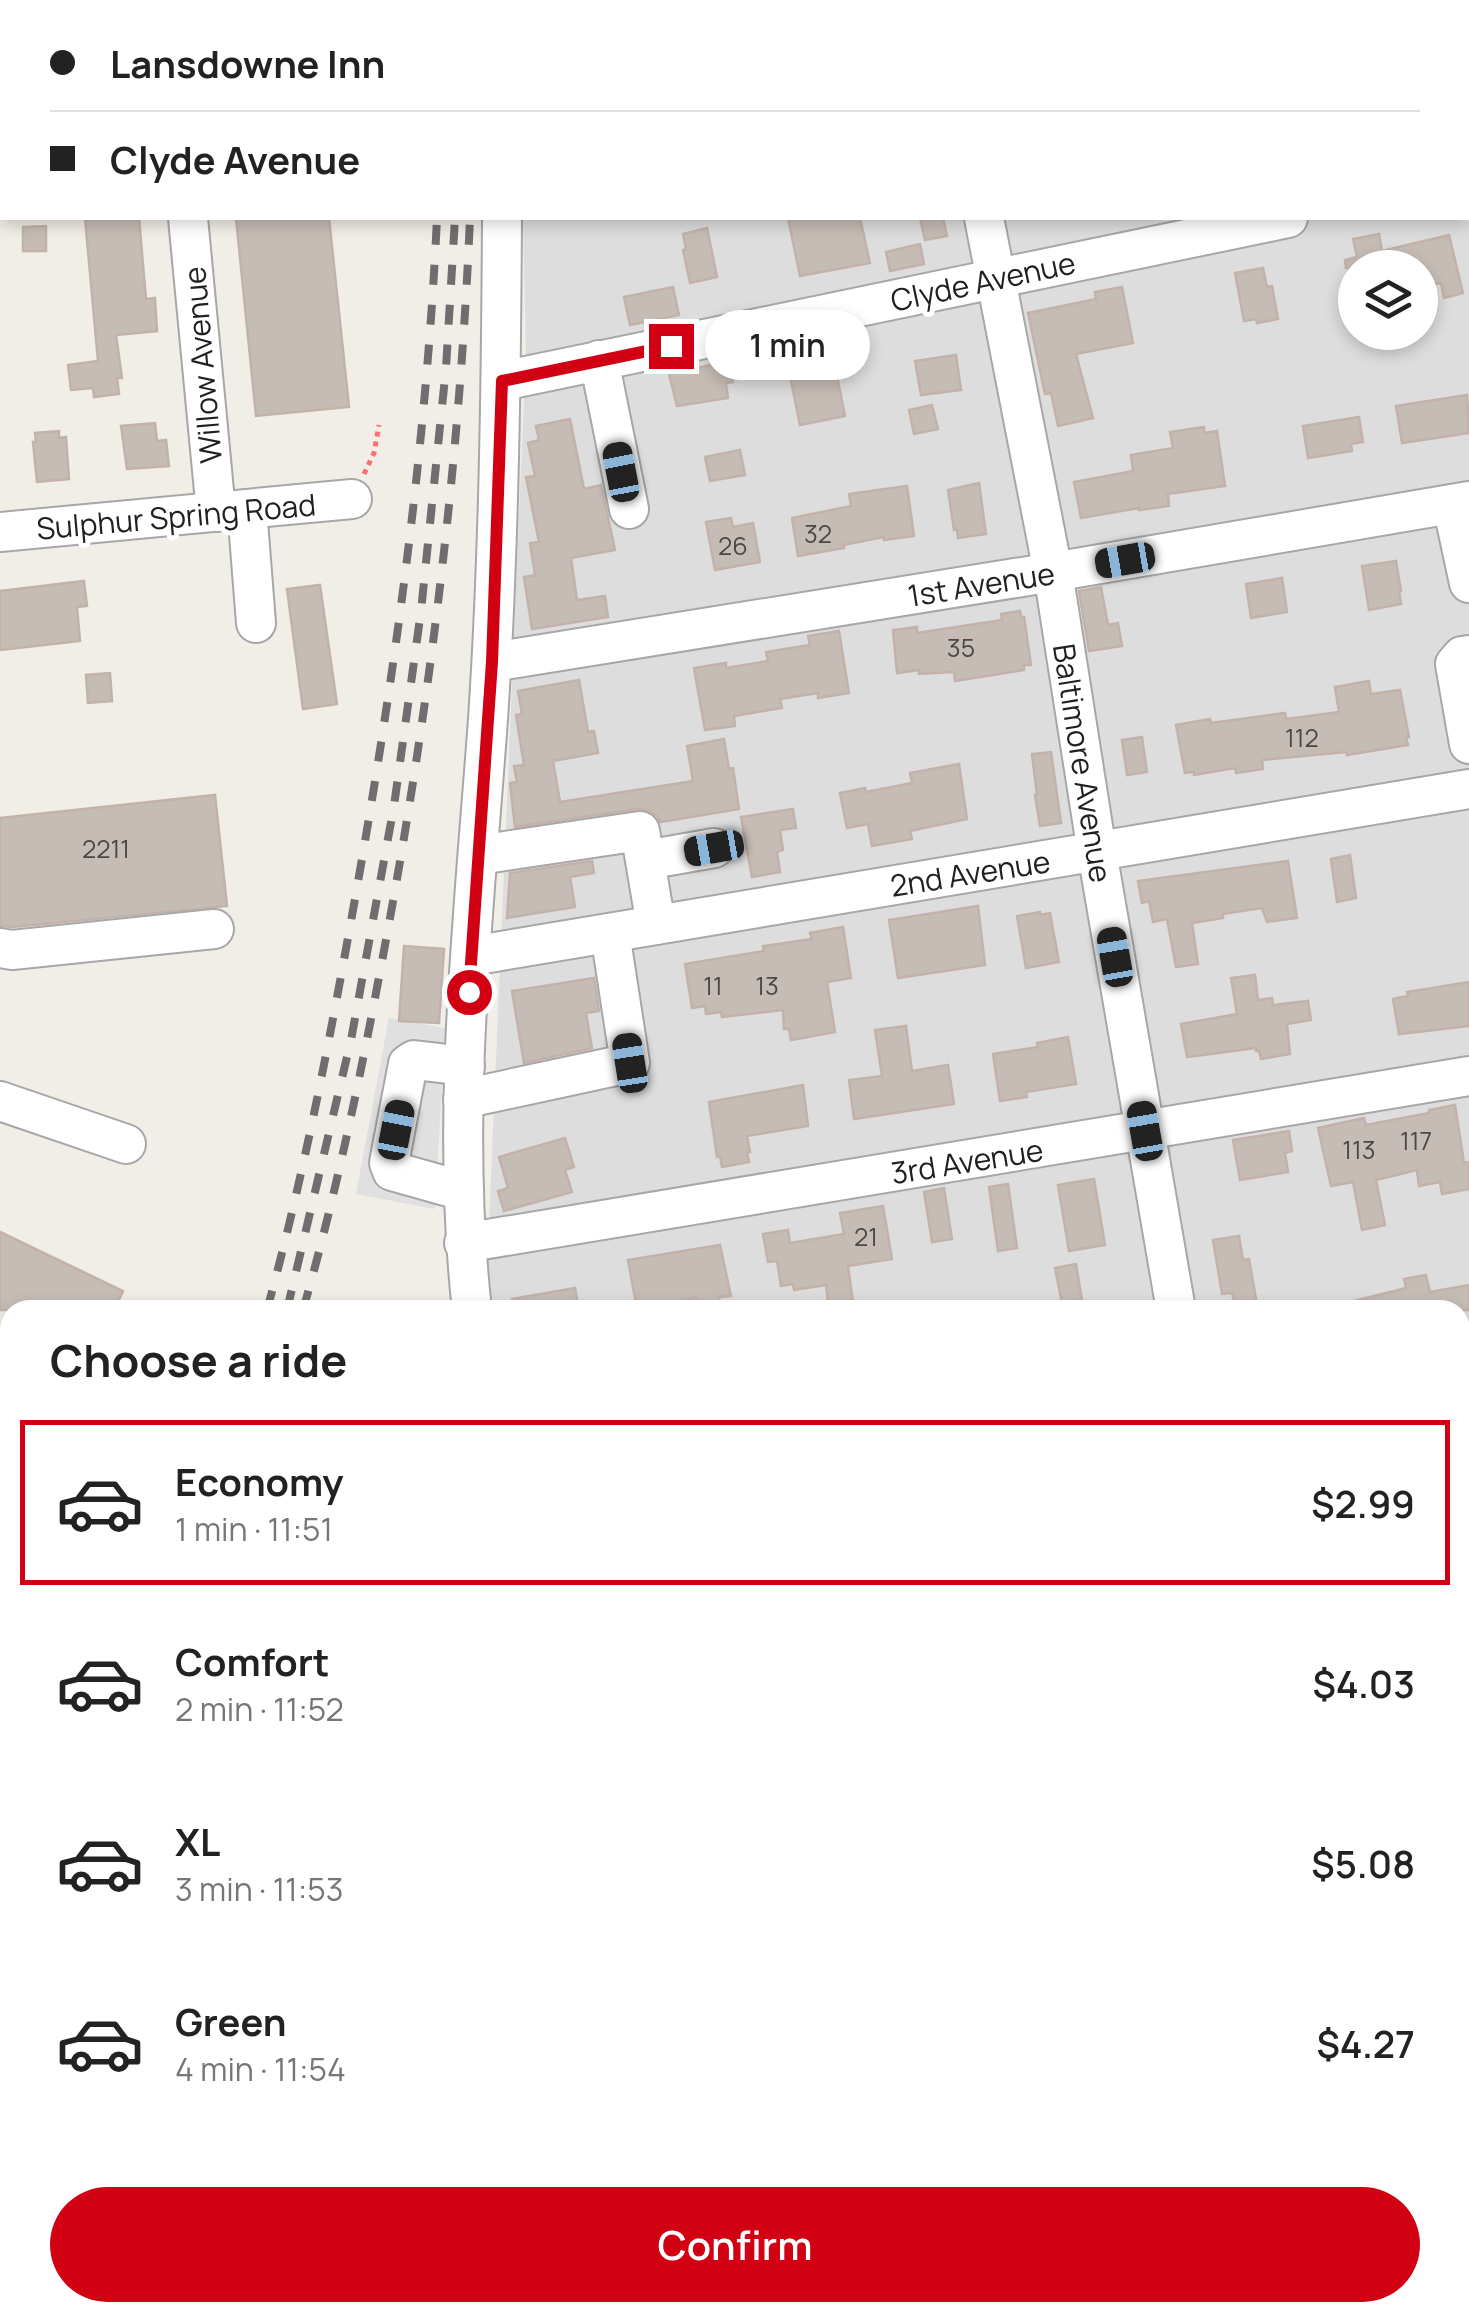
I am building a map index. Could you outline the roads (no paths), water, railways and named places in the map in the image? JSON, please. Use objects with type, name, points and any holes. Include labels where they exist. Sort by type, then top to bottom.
[{"type":"street","name":"Willow Avenue","points":[[188,220],[232,511],[256,623]]},
{"type":"street","points":[[471,1300],[462,1192],[464,1082],[492,662],[502,381],[502,220]]},
{"type":"street","name":"Baltimore Avenue","points":[[984,220],[1052,572],[1174,1300]]},
{"type":"street","name":"Clyde Avenue","points":[[502,381],[1278,220]]},
{"type":"street","points":[[599,360],[629,509]]},
{"type":"street","name":"Sulphur Spring Road","points":[[0,532],[352,499]]},
{"type":"street","points":[[1461,503],[1469,584]]},
{"type":"street","name":"1st Avenue","points":[[492,662],[1461,503]]},
{"type":"street","points":[[1469,654],[1455,664],[1469,744]]},
{"type":"street","name":"2nd Avenue","points":[[472,956],[1469,789]]},
{"type":"street","points":[[478,855],[640,831],[656,925]]},
{"type":"street","points":[[646,860],[714,848]]},
{"type":"street","points":[[0,948],[12,950],[214,929]]},
{"type":"street","points":[[462,1192],[392,1170],[389,1163],[408,1064],[414,1060],[464,1082],[630,1063],[610,932]]},
{"type":"street","name":"3rd Avenue","points":[[464,1243],[1469,1076]]},
{"type":"street","points":[[0,1101],[126,1144]]},
{"type":"railway","points":[[270,1300],[325,1061],[382,738],[416,479],[437,220]]},
{"type":"railway","points":[[289,1300],[351,1040],[394,806],[421,611],[446,368],[455,220]]},
{"type":"railway","points":[[306,1300],[362,1066],[419,744],[451,481],[470,220]]}]
